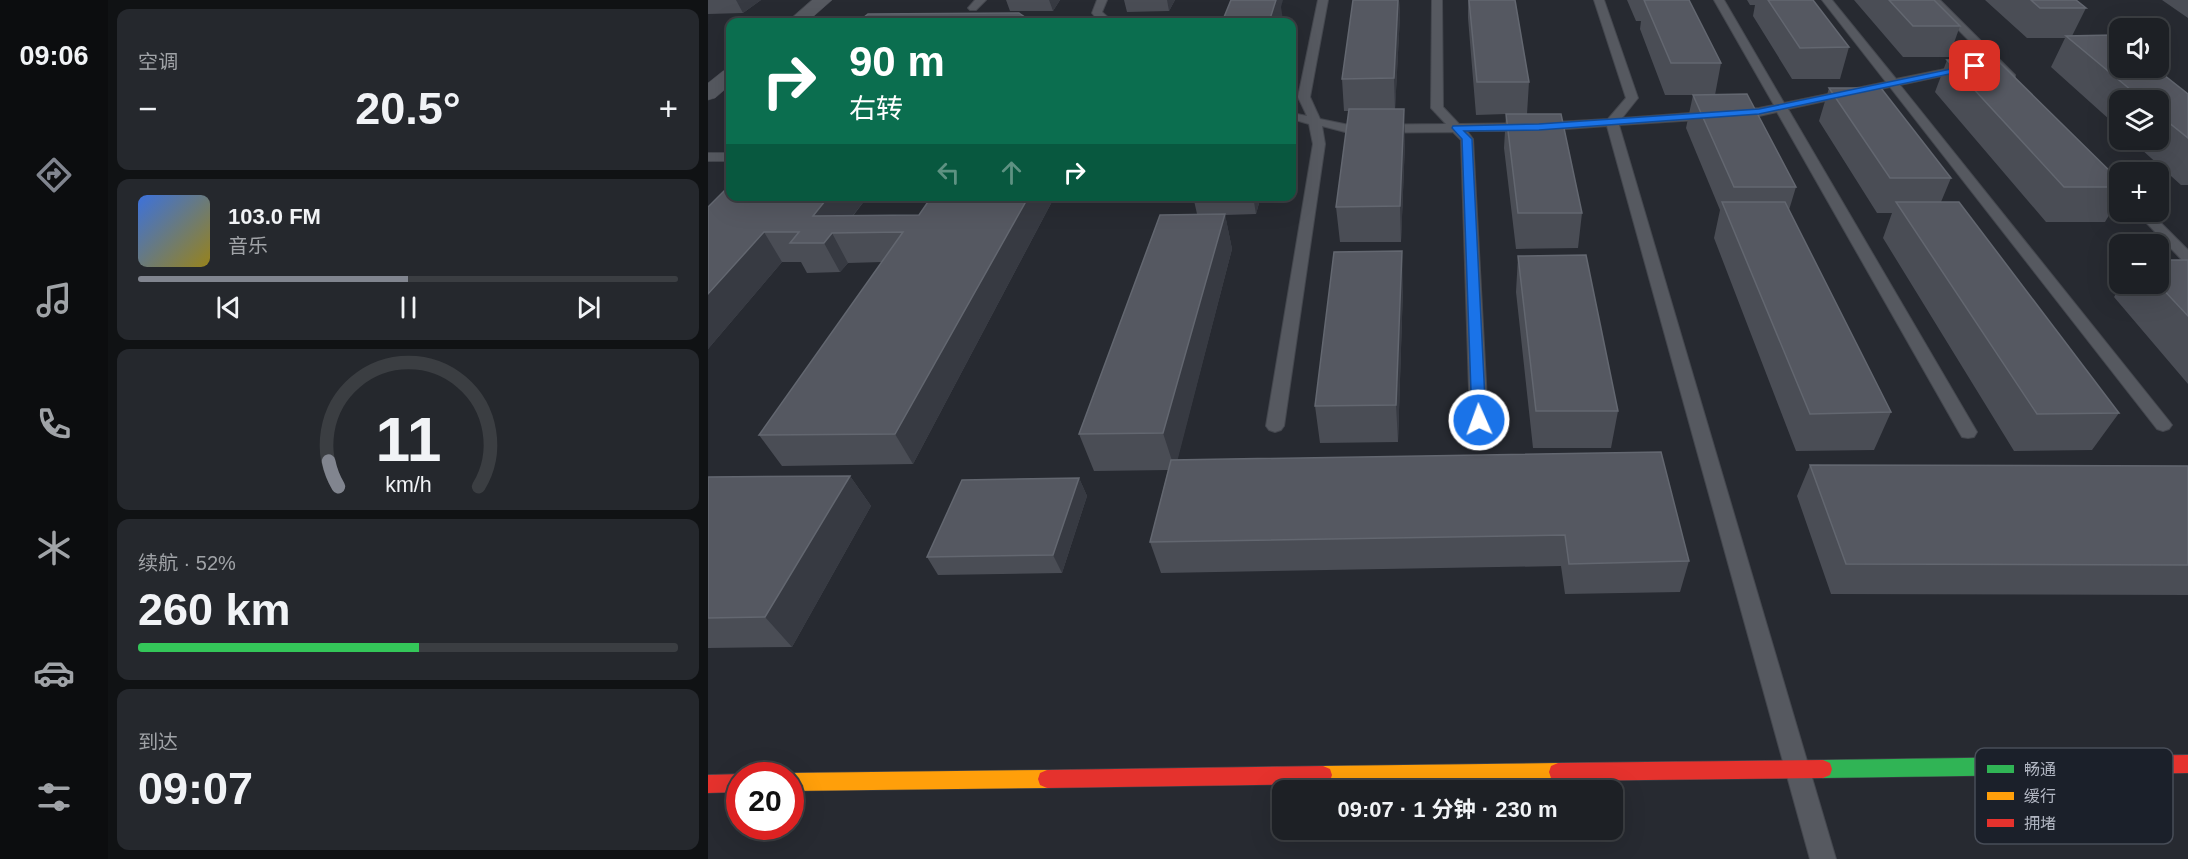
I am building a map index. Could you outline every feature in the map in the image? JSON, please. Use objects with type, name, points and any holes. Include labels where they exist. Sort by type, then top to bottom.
[{"type":"main road","points":[[2173,764],[2188,764]]},
{"type":"main road","points":[[804,782],[1975,767]]},
{"type":"main road","points":[[708,784],[726,783]]},
{"type":"street","points":[[801,18],[823,0]]},
{"type":"street","points":[[708,94],[726,78]]},
{"type":"lane","points":[[1102,0],[1097,13],[1103,18]]},
{"type":"lane","points":[[1275,426],[1319,144],[1315,121],[1304,97],[1323,0]]},
{"type":"lane","points":[[1437,0],[1437,108],[1467,139],[1479,420]]},
{"type":"lane","points":[[1599,0],[1632,98],[1612,122]]},
{"type":"lane","points":[[1719,0],[1968,432]]},
{"type":"lane","points":[[1827,0],[2163,426]]},
{"type":"lane","points":[[1934,0],[1984,64],[2021,87]]},
{"type":"lane","points":[[1296,117],[1349,129],[1456,128],[1539,127],[1759,112],[1984,64]]},
{"type":"lane","points":[[1612,122],[1823,859]]},
{"type":"lane","points":[[708,157],[726,157]]},
{"type":"lane","points":[[2153,222],[2188,258]]},
{"type":"building","points":[[1231,0],[1276,0],[1270,18],[1224,18]]},
{"type":"building","points":[[1353,0],[1398,0],[1394,78],[1342,79]]},
{"type":"building","points":[[1469,0],[1515,0],[1529,82],[1477,82]]},
{"type":"building","points":[[1644,0],[1689,0],[1721,63],[1671,63]]},
{"type":"building","points":[[1768,0],[1813,0],[1849,47],[1800,48]]},
{"type":"building","points":[[1889,0],[1934,0],[1960,26],[1913,26]]},
{"type":"building","points":[[2031,0],[2076,0],[2086,8],[2040,8]]},
{"type":"building","points":[[1019,13],[1026,18],[863,18],[868,14]]},
{"type":"building","points":[[2109,35],[2109,72],[2066,36]]},
{"type":"building","points":[[1947,60],[1997,60],[2109,170],[2109,187],[2064,187]]},
{"type":"building","points":[[2117,78],[2168,78],[2188,94],[2188,138],[2169,123],[2169,90],[2131,90]]},
{"type":"building","points":[[1829,88],[1881,88],[1951,178],[1890,178]]},
{"type":"building","points":[[1747,94],[1796,187],[1734,187],[1693,95]]},
{"type":"building","points":[[1349,109],[1404,109],[1400,206],[1336,207]]},
{"type":"building","points":[[1506,114],[1561,114],[1582,213],[1518,213]]},
{"type":"building","points":[[726,189],[726,201],[825,201],[813,216],[919,215],[929,201],[1026,201],[895,434],[759,435],[903,232],[832,233],[824,243],[790,243],[799,232],[764,232],[708,294],[708,207]]},
{"type":"building","points":[[1722,202],[1785,202],[1891,412],[1810,414]]},
{"type":"building","points":[[1896,202],[1959,202],[2119,413],[2037,414]]},
{"type":"building","points":[[1225,214],[1163,433],[1079,434],[1160,215]]},
{"type":"building","points":[[1402,251],[1396,405],[1315,406],[1334,252]]},
{"type":"building","points":[[1586,255],[1618,411],[1536,411],[1518,256]]},
{"type":"building","points":[[2169,260],[2188,260],[2188,316],[2167,294]]},
{"type":"building","points":[[1661,452],[1689,561],[1569,564],[1565,535],[1150,542],[1171,460]]},
{"type":"building","points":[[1810,465],[2188,466],[2188,565],[1846,564]]},
{"type":"building","points":[[850,476],[765,617],[708,618],[708,477]]},
{"type":"building","points":[[1079,478],[1053,555],[927,557],[962,480]]},
{"type":"traffic: fast","points":[[1823,769],[1975,767]]},
{"type":"traffic: slow","points":[[1323,775],[1558,772]]},
{"type":"traffic: slow","points":[[804,782],[1047,779]]},
{"type":"traffic: jam","points":[[2173,764],[2188,764]]},
{"type":"traffic: jam","points":[[1558,772],[1823,769]]},
{"type":"traffic: jam","points":[[1047,779],[1323,775]]},
{"type":"traffic: jam","points":[[708,784],[726,783]]},
{"type":"route","points":[[1479,420],[1467,139],[1456,128],[1539,127],[1759,112],[1975,66]]}]
